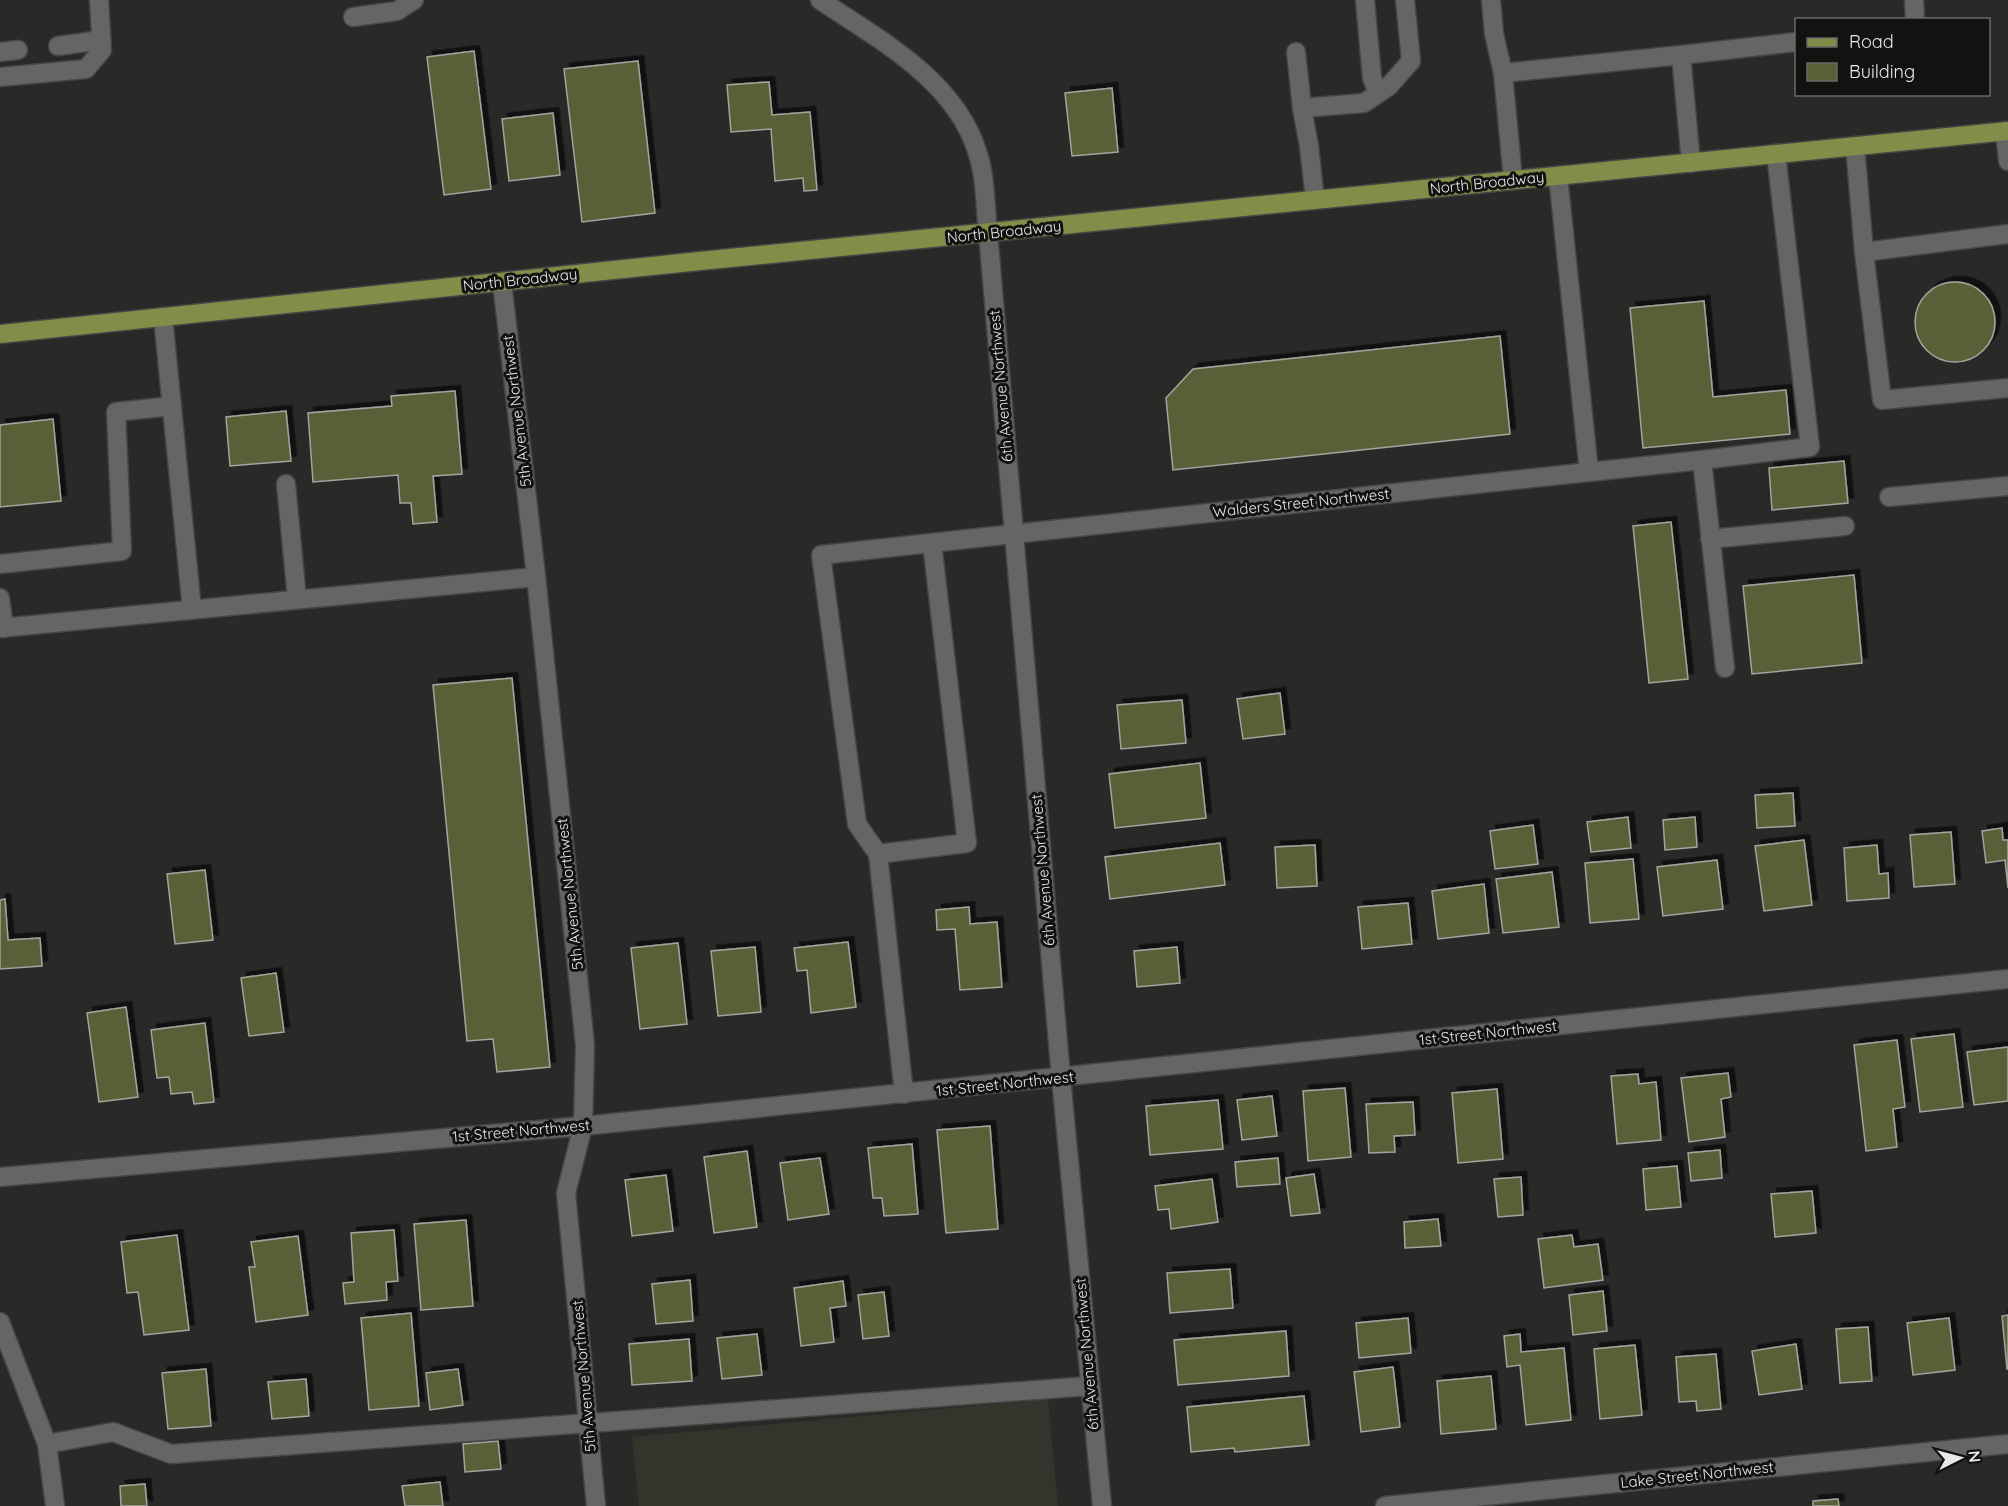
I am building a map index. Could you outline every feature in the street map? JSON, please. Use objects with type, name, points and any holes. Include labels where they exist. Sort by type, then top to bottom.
[{"type":"main road","name":"North Broadway","points":[[0,334],[2006,131]]},
{"type":"street","points":[[0,77],[86,69],[102,50],[99,0]]},
{"type":"street","points":[[353,17],[397,11],[414,0]]},
{"type":"street","points":[[820,0],[906,58],[940,89],[956,109],[977,150],[982,172],[988,233]]},
{"type":"street","points":[[1365,0],[1372,78],[1378,93]]},
{"type":"street","points":[[1302,108],[1364,103],[1389,86],[1411,61],[1405,0]]},
{"type":"street","points":[[1491,0],[1494,34],[1503,73],[1513,180]]},
{"type":"street","points":[[1914,0],[1915,18]]},
{"type":"street","points":[[58,46],[100,40]]},
{"type":"street","points":[[1503,73],[1795,42]]},
{"type":"street","points":[[0,52],[18,50]]},
{"type":"street","points":[[1296,52],[1315,200]]},
{"type":"street","points":[[1681,55],[1691,163]]},
{"type":"street","points":[[2006,131],[2008,161]]},
{"type":"street","points":[[1855,146],[1864,252],[1882,400],[2008,388]]},
{"type":"street","name":"Walders Street Northwest","points":[[878,854],[857,824],[821,555],[1810,447],[1776,154]]},
{"type":"street","points":[[1558,176],[1589,471]]},
{"type":"street","name":"6th Avenue Northwest","points":[[988,233],[1061,1078],[1102,1506]]},
{"type":"street","points":[[1864,252],[2008,234]]},
{"type":"street","name":"5th Avenue Northwest","points":[[502,282],[585,1045],[583,1126],[566,1193],[596,1506]]},
{"type":"street","points":[[163,317],[192,610]]},
{"type":"street","points":[[0,564],[122,551],[116,412],[172,406]]},
{"type":"street","points":[[1702,460],[1725,668]]},
{"type":"street","points":[[286,484],[297,599]]},
{"type":"street","points":[[1889,497],[2008,486]]},
{"type":"street","points":[[1710,539],[1845,526]]},
{"type":"street","points":[[904,1094],[878,854],[967,843],[932,543]]},
{"type":"street","points":[[0,598],[2,628],[536,578]]},
{"type":"street","name":"1st Street Northwest","points":[[0,1177],[583,1126],[2008,979]]},
{"type":"street","points":[[0,1322],[47,1444],[56,1506]]},
{"type":"street","points":[[47,1444],[113,1432],[171,1454],[1090,1386]]},
{"type":"street","name":"Lake Street Northwest","points":[[1385,1506],[2006,1446]]},
{"type":"shaded area","points":[[1048,1399],[1058,1506],[639,1506],[632,1437]]},
{"type":"building","points":[[474,51],[491,189],[444,195],[427,57]]},
{"type":"building","points":[[638,61],[655,213],[582,222],[564,69]]},
{"type":"building","points":[[769,82],[772,115],[810,112],[817,190],[804,191],[803,178],[775,181],[771,129],[731,132],[727,85]]},
{"type":"building","points":[[1112,88],[1118,152],[1072,156],[1065,93]]},
{"type":"building","points":[[553,113],[560,175],[509,181],[502,119]]},
{"type":"building","points":[[1955,282],[1970,285],[1983,294],[1992,307],[1995,322],[1992,337],[1983,350],[1970,359],[1955,362],[1940,359],[1927,350],[1918,337],[1915,322],[1918,307],[1927,294],[1940,285]]},
{"type":"building","points":[[1704,301],[1713,397],[1786,390],[1790,434],[1643,448],[1630,308]]},
{"type":"building","points":[[1500,336],[1510,434],[1173,470],[1166,398],[1193,369]]},
{"type":"building","points":[[455,391],[462,474],[433,476],[437,522],[413,524],[411,503],[400,503],[398,475],[313,482],[308,413],[392,406],[391,396]]},
{"type":"building","points":[[286,411],[291,461],[230,466],[226,417]]},
{"type":"building","points":[[53,419],[61,501],[0,507],[0,425]]},
{"type":"building","points":[[1844,461],[1848,503],[1772,510],[1769,468]]},
{"type":"building","points":[[1671,522],[1688,679],[1649,683],[1633,526]]},
{"type":"building","points":[[1854,575],[1862,663],[1752,674],[1743,586]]},
{"type":"building","points":[[512,678],[550,1067],[497,1072],[493,1039],[467,1041],[433,685]]},
{"type":"building","points":[[1280,693],[1285,734],[1243,739],[1237,699]]},
{"type":"building","points":[[1182,700],[1186,743],[1121,749],[1117,705]]},
{"type":"building","points":[[1200,763],[1206,818],[1115,828],[1109,774]]},
{"type":"building","points":[[1793,793],[1795,826],[1757,828],[1755,795]]},
{"type":"building","points":[[1628,817],[1631,848],[1591,852],[1587,822]]},
{"type":"building","points":[[1695,817],[1697,847],[1665,850],[1663,820]]},
{"type":"building","points":[[1533,825],[1538,864],[1495,869],[1490,831]]},
{"type":"building","points":[[2002,828],[2003,840],[2008,840],[2008,888],[2005,860],[1986,863],[1982,831]]},
{"type":"building","points":[[1951,832],[1955,884],[1914,887],[1910,835]]},
{"type":"building","points":[[1804,840],[1812,905],[1764,911],[1755,846]]},
{"type":"building","points":[[1220,843],[1225,885],[1110,899],[1105,857]]},
{"type":"building","points":[[1315,845],[1317,886],[1277,888],[1275,847]]},
{"type":"building","points":[[1877,845],[1879,874],[1888,873],[1889,898],[1847,901],[1844,848]]},
{"type":"building","points":[[1633,859],[1639,919],[1590,923],[1585,863]]},
{"type":"building","points":[[1717,860],[1723,909],[1663,916],[1657,867]]},
{"type":"building","points":[[205,870],[213,940],[175,944],[167,874]]},
{"type":"building","points":[[1552,872],[1559,927],[1503,933],[1496,879]]},
{"type":"building","points":[[1484,884],[1489,933],[1438,939],[1432,891]]},
{"type":"building","points":[[5,899],[8,940],[40,938],[42,966],[0,969],[0,900]]},
{"type":"building","points":[[1408,903],[1412,944],[1362,949],[1358,907]]},
{"type":"building","points":[[969,907],[970,924],[997,922],[1002,987],[960,990],[955,929],[937,930],[936,910]]},
{"type":"building","points":[[848,942],[856,1007],[811,1013],[807,970],[797,971],[794,948]]},
{"type":"building","points":[[678,943],[687,1024],[640,1029],[631,948]]},
{"type":"building","points":[[755,947],[761,1012],[718,1016],[711,951]]},
{"type":"building","points":[[1177,947],[1180,983],[1137,987],[1134,951]]},
{"type":"building","points":[[276,973],[284,1032],[249,1036],[241,978]]},
{"type":"building","points":[[126,1007],[138,1097],[99,1102],[87,1013]]},
{"type":"building","points":[[205,1023],[214,1102],[194,1104],[192,1092],[171,1094],[169,1077],[157,1078],[151,1030]]},
{"type":"building","points":[[1954,1034],[1963,1107],[1920,1112],[1911,1039]]},
{"type":"building","points":[[1897,1040],[1905,1107],[1893,1109],[1897,1147],[1866,1151],[1854,1045]]},
{"type":"building","points":[[2008,1047],[2008,1101],[1974,1105],[1967,1052]]},
{"type":"building","points":[[1728,1073],[1731,1097],[1721,1099],[1725,1137],[1689,1142],[1681,1078]]},
{"type":"building","points":[[1638,1074],[1639,1084],[1656,1082],[1661,1140],[1617,1144],[1611,1076]]},
{"type":"building","points":[[1345,1088],[1351,1157],[1308,1161],[1303,1091]]},
{"type":"building","points":[[1497,1089],[1503,1159],[1458,1163],[1452,1093]]},
{"type":"building","points":[[1272,1096],[1277,1136],[1242,1140],[1237,1100]]},
{"type":"building","points":[[1218,1100],[1223,1149],[1150,1155],[1146,1106]]},
{"type":"building","points":[[1413,1102],[1415,1135],[1394,1136],[1395,1152],[1369,1153],[1366,1104]]},
{"type":"building","points":[[990,1126],[998,1229],[946,1233],[937,1130]]},
{"type":"building","points":[[912,1144],[918,1214],[884,1216],[882,1198],[873,1198],[868,1148]]},
{"type":"building","points":[[1720,1150],[1722,1178],[1691,1181],[1688,1153]]},
{"type":"building","points":[[747,1151],[757,1227],[714,1233],[704,1157]]},
{"type":"building","points":[[820,1158],[829,1214],[788,1220],[780,1163]]},
{"type":"building","points":[[1278,1158],[1280,1184],[1237,1187],[1235,1162]]},
{"type":"building","points":[[1677,1166],[1681,1207],[1646,1210],[1643,1169]]},
{"type":"building","points":[[1314,1174],[1320,1213],[1291,1216],[1286,1178]]},
{"type":"building","points":[[666,1175],[673,1231],[632,1236],[625,1180]]},
{"type":"building","points":[[1521,1177],[1523,1215],[1498,1217],[1494,1179]]},
{"type":"building","points":[[1212,1179],[1218,1222],[1171,1229],[1169,1209],[1158,1210],[1155,1186]]},
{"type":"building","points":[[1812,1191],[1816,1233],[1775,1237],[1771,1194]]},
{"type":"building","points":[[1438,1219],[1441,1246],[1405,1248],[1404,1222]]},
{"type":"building","points":[[466,1220],[473,1306],[421,1310],[414,1224]]},
{"type":"building","points":[[394,1230],[398,1281],[386,1282],[387,1300],[345,1304],[343,1283],[354,1282],[351,1233]]},
{"type":"building","points":[[177,1235],[189,1330],[144,1335],[138,1292],[127,1293],[121,1242]]},
{"type":"building","points":[[1572,1235],[1574,1247],[1598,1244],[1603,1280],[1544,1288],[1538,1239]]},
{"type":"building","points":[[298,1236],[308,1315],[256,1322],[249,1267],[255,1267],[251,1242]]},
{"type":"building","points":[[1230,1269],[1233,1308],[1170,1313],[1167,1273]]},
{"type":"building","points":[[690,1280],[693,1321],[656,1324],[652,1284]]},
{"type":"building","points":[[843,1281],[846,1306],[830,1308],[834,1342],[801,1346],[794,1288]]},
{"type":"building","points":[[1603,1291],[1607,1331],[1573,1335],[1569,1295]]},
{"type":"building","points":[[884,1292],[889,1336],[863,1339],[858,1295]]},
{"type":"building","points":[[411,1313],[419,1406],[369,1410],[361,1318]]},
{"type":"building","points":[[2008,1315],[2008,1369],[2007,1369],[2002,1316]]},
{"type":"building","points":[[1408,1318],[1411,1353],[1359,1358],[1356,1323]]},
{"type":"building","points":[[1949,1318],[1955,1370],[1913,1375],[1907,1323]]},
{"type":"building","points":[[1868,1327],[1872,1381],[1840,1383],[1836,1329]]},
{"type":"building","points":[[1286,1331],[1289,1376],[1178,1385],[1174,1340]]},
{"type":"building","points":[[757,1334],[762,1375],[722,1379],[717,1338]]},
{"type":"building","points":[[1520,1334],[1521,1352],[1564,1348],[1571,1420],[1526,1425],[1520,1365],[1507,1367],[1504,1336]]},
{"type":"building","points":[[689,1339],[692,1381],[632,1385],[629,1344]]},
{"type":"building","points":[[1796,1344],[1802,1389],[1759,1395],[1752,1351]]},
{"type":"building","points":[[1635,1345],[1642,1415],[1600,1419],[1594,1349]]},
{"type":"building","points":[[1716,1354],[1721,1409],[1697,1411],[1696,1401],[1679,1402],[1676,1357]]},
{"type":"building","points":[[1393,1367],[1400,1427],[1361,1432],[1354,1372]]},
{"type":"building","points":[[206,1369],[211,1426],[168,1429],[162,1373]]},
{"type":"building","points":[[458,1369],[463,1405],[430,1410],[426,1373]]},
{"type":"building","points":[[1491,1376],[1496,1429],[1441,1434],[1437,1381]]},
{"type":"building","points":[[306,1379],[309,1416],[272,1419],[268,1382]]},
{"type":"building","points":[[1304,1396],[1309,1445],[1235,1452],[1234,1448],[1191,1452],[1187,1407]]},
{"type":"building","points":[[498,1441],[501,1469],[465,1472],[463,1444]]},
{"type":"building","points":[[440,1482],[443,1506],[405,1506],[402,1486]]},
{"type":"building","points":[[145,1484],[147,1506],[121,1506],[120,1486]]},
{"type":"building","points":[[1838,1499],[1839,1506],[1813,1506],[1813,1501]]}]
